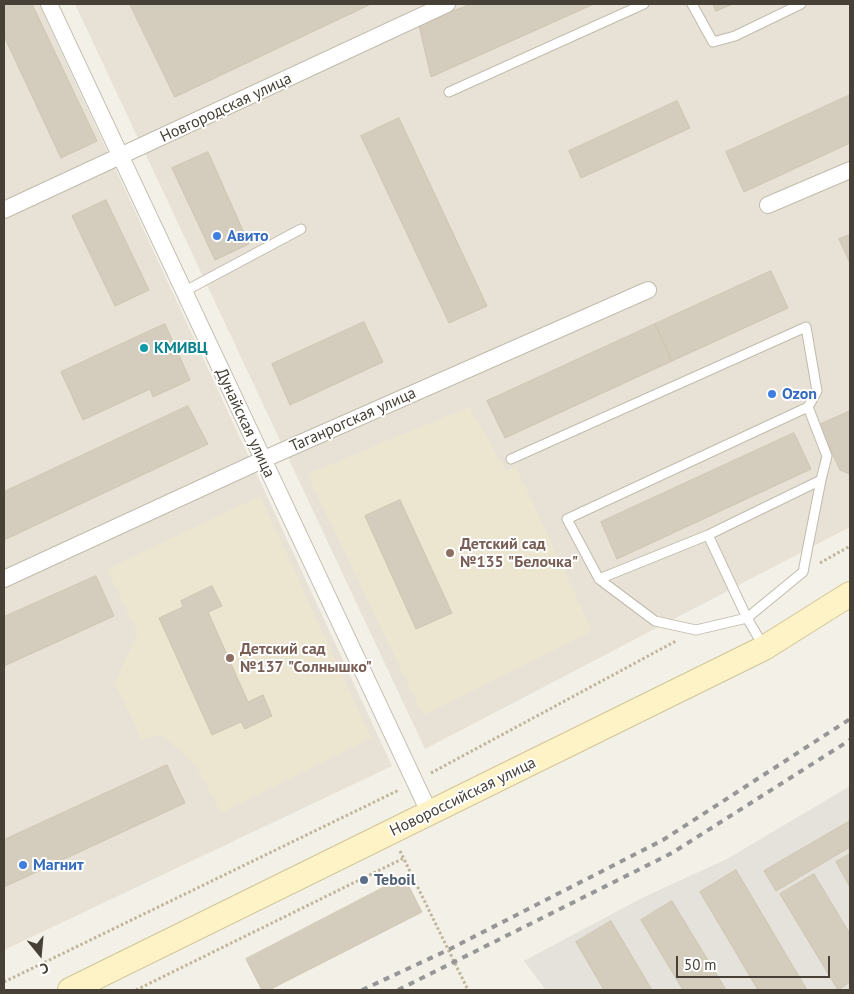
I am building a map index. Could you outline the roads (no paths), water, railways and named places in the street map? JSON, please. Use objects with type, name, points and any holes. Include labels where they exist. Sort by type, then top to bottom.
[{"type":"main road","name":"Новороссийская улица","points":[[70,990],[764,648],[850,594]]},
{"type":"street","name":"Дунайская улица","points":[[49,4],[430,814]]},
{"type":"street","name":"Новгородская улица","points":[[4,210],[447,4]]},
{"type":"street","points":[[768,205],[850,170]]},
{"type":"street","name":"Таганрогская улица","points":[[4,579],[262,460],[648,290]]},
{"type":"lane","points":[[449,92],[644,4]]},
{"type":"lane","points":[[692,4],[712,42],[734,36],[801,4]]},
{"type":"lane","points":[[185,291],[301,229]]},
{"type":"lane","points":[[511,459],[806,327],[817,391],[808,407],[567,519],[599,579],[655,622],[696,630],[747,618],[803,572],[820,480],[827,456],[808,407]]},
{"type":"lane","points":[[599,579],[708,535],[820,480]]},
{"type":"lane","points":[[708,535],[747,618],[764,648]]},
{"type":"railway","points":[[362,990],[448,950],[663,840],[850,719]]},
{"type":"railway","points":[[398,990],[672,853],[850,740]]},
{"type":"place","name":"Авито","points":[[217,236]]},
{"type":"place","name":"КМИВЦ","points":[[144,348]]},
{"type":"place","name":"Ozon","points":[[772,394]]},
{"type":"place","name":"Детский сад №135 \"Белочка\"","points":[[450,553]]},
{"type":"place","name":"Детский сад №137 \"Солнышко\"","points":[[230,658]]},
{"type":"place","name":"Магнит","points":[[23,865]]},
{"type":"place","name":"Teboil","points":[[364,880]]}]
